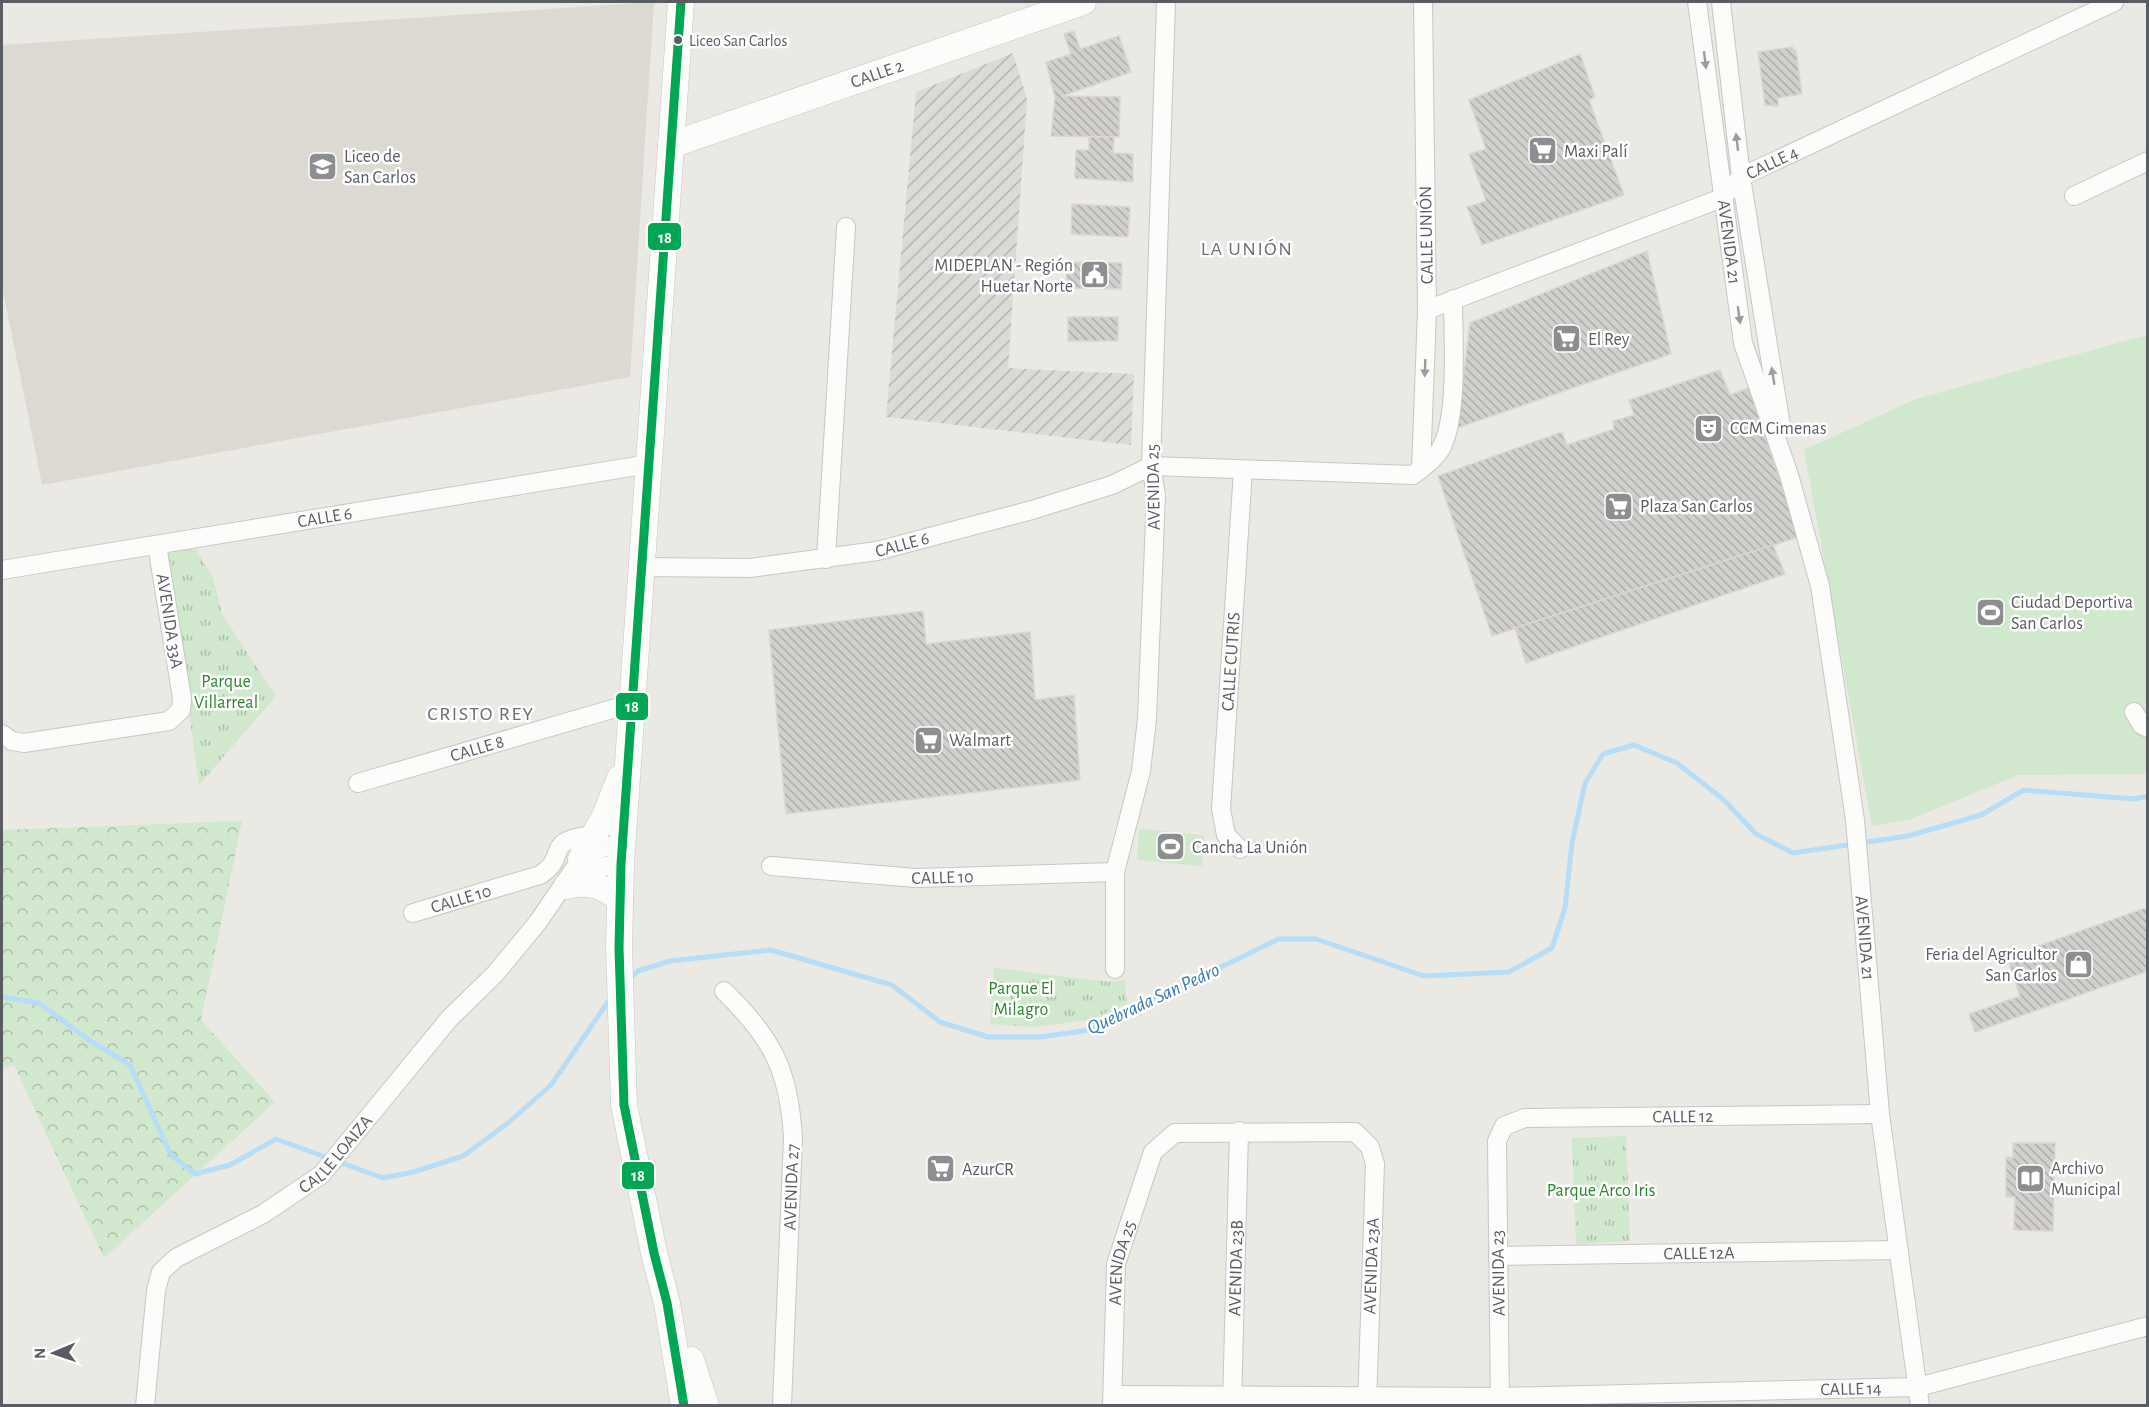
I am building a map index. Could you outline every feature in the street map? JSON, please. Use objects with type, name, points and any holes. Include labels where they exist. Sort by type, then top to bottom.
[{"type":"main road","points":[[681,2],[622,853],[619,948],[624,1105],[666,1299],[684,1406]]},
{"type":"main road","name":"CALLE 2","points":[[671,146],[1083,2]]},
{"type":"main road","name":"CALLE LOAIZA","points":[[581,859],[618,784],[631,741]]},
{"type":"main road","points":[[564,889],[579,883],[601,886],[620,899]]},
{"type":"main road","points":[[666,1299],[686,1346],[705,1406]]},
{"type":"street","name":"AVENIDA 25","points":[[1115,969],[1115,872],[1141,771],[1147,719],[1156,495],[1151,466],[1166,2]]},
{"type":"street","name":"CALLE UNIÓN","points":[[1421,469],[1427,309],[1423,2]]},
{"type":"street","name":"AVENIDA 21","points":[[1697,2],[1743,343],[1789,475],[1820,586],[1855,820],[1880,1114],[1919,1396]]},
{"type":"street","name":"AVENIDA 21","points":[[1721,2],[1742,177],[1789,475]]},
{"type":"street","name":"CALLE 4","points":[[1427,309],[1722,198],[1742,177],[2114,2]]},
{"type":"street","points":[[2074,196],[2148,161]]},
{"type":"street","points":[[826,559],[846,227]]},
{"type":"street","name":"CALLE UNIÓN","points":[[1421,469],[1439,452],[1447,435],[1451,400],[1453,299]]},
{"type":"street","name":"CALLE 6","points":[[2,570],[649,464]]},
{"type":"street","points":[[1151,466],[1405,476],[1413,475],[1421,469]]},
{"type":"street","name":"CALLE 6","points":[[642,567],[750,568],[878,551],[1032,510],[1112,485],[1151,466]]},
{"type":"street","name":"CALLE CUTRIS","points":[[1240,849],[1226,835],[1221,809],[1243,470]]},
{"type":"street","name":"AVENIDA 33A","points":[[2,734],[12,741],[24,743],[169,721],[181,710],[182,698],[157,545]]},
{"type":"street","name":"CALLE 8","points":[[357,783],[633,703]]},
{"type":"street","points":[[2134,712],[2142,725],[2148,728]]},
{"type":"street","name":"CALLE 10","points":[[413,913],[540,874],[554,861],[562,842],[568,838],[594,835]]},
{"type":"street","points":[[581,859],[599,849],[622,853]]},
{"type":"street","name":"CALLE LOAIZA","points":[[564,889],[593,868],[622,853]]},
{"type":"street","name":"CALLE LOAIZA","points":[[145,1406],[156,1290],[161,1272],[176,1258],[263,1214],[321,1175],[449,1019],[495,974],[564,889],[581,859]]},
{"type":"street","name":"CALLE 10","points":[[771,866],[916,878],[1115,872]]},
{"type":"street","name":"AVENIDA 27","points":[[724,991],[762,1033],[777,1056],[791,1105],[794,1138],[782,1406]]},
{"type":"street","name":"CALLE 12","points":[[1497,1142],[1504,1126],[1525,1118],[1880,1114]]},
{"type":"street","name":"AVENIDA 25","points":[[1113,1400],[1116,1264],[1153,1152],[1175,1133],[1239,1131]]},
{"type":"street","name":"AVENIDA 23A","points":[[1239,1131],[1355,1132],[1370,1146],[1375,1164],[1367,1401]]},
{"type":"street","name":"AVENIDA 23B","points":[[1232,1401],[1239,1131]]},
{"type":"street","name":"AVENIDA 23","points":[[1497,1142],[1499,1401]]},
{"type":"street","name":"CALLE 12A","points":[[1498,1256],[1899,1250]]},
{"type":"street","name":"CALLE 14","points":[[1113,1400],[1499,1401],[1919,1396],[2148,1326]]},
{"type":"shaded area","name":"Liceo de San Carlos","points":[[654,2],[630,377],[42,485],[2,286],[2,45]]},
{"type":"shaded area","points":[[1013,53],[1027,99],[1008,368],[1134,374],[1131,445],[886,417],[916,92]]},
{"type":"green space","name":"Ciudad Deportiva San Carlos","points":[[2147,335],[2147,774],[2018,775],[1911,819],[1872,826],[1804,450],[1916,399]]},
{"type":"green space","name":"Parque Villarreal","points":[[196,549],[213,578],[222,614],[276,696],[199,785],[167,552]]},
{"type":"green space","points":[[242,821],[201,1020],[275,1102],[104,1258],[14,1065],[2,1068],[2,830]]},
{"type":"green space","name":"Cancha La Unión","points":[[1139,829],[1204,835],[1202,866],[1137,860]]},
{"type":"green space","name":"Parque El Milagro","points":[[994,968],[1111,982],[1125,980],[1127,1004],[1090,1020],[1032,1027],[990,1024]]},
{"type":"green space","name":"Parque Arco Iris","points":[[1626,1136],[1630,1241],[1576,1244],[1572,1138]]},
{"type":"building","points":[[1074,31],[1080,49],[1119,36],[1131,72],[1062,96],[1120,97],[1119,137],[1051,136],[1055,97],[1046,62],[1071,54],[1064,34]]},
{"type":"building","points":[[1792,47],[1796,51],[1802,94],[1778,98],[1778,106],[1765,105],[1758,52]]},
{"type":"building","name":"Maxi Palí","points":[[1580,54],[1595,97],[1589,100],[1624,195],[1482,245],[1467,207],[1486,201],[1469,154],[1486,149],[1469,100]]},
{"type":"building","points":[[1089,137],[1114,137],[1113,153],[1133,154],[1133,182],[1075,178],[1076,150],[1089,150]]},
{"type":"building","points":[[1072,204],[1130,207],[1128,237],[1071,234]]},
{"type":"building","name":"El Rey","points":[[1647,251],[1671,354],[1457,428],[1470,323]]},
{"type":"building","name":"MIDEPLAN - Región Huetar Norte","points":[[1067,262],[1122,263],[1121,289],[1066,288]]},
{"type":"building","points":[[1068,317],[1118,317],[1118,341],[1068,341]]},
{"type":"building","name":"Plaza San Carlos","points":[[1720,370],[1730,395],[1749,388],[1799,537],[1492,636],[1438,476],[1562,432],[1567,445],[1614,429],[1613,421],[1634,415],[1629,400]]},
{"type":"building","points":[[1773,545],[1785,574],[1526,663],[1515,628]]},
{"type":"building","name":"Walmart","points":[[923,611],[926,644],[1030,632],[1035,700],[1074,695],[1080,780],[786,814],[769,630]]},
{"type":"building","name":"Feria del Agricultor San Carlos","points":[[2148,907],[2148,971],[1975,1032],[1969,1014],[2020,996],[2007,957]]},
{"type":"building","name":"Archivo Municipal","points":[[2013,1143],[2055,1143],[2053,1231],[2014,1230],[2015,1197],[2006,1197],[2006,1157],[2013,1158]]},
{"type":"waterway","name":"Quebrada San Pedro","points":[[627,981],[638,971],[670,961],[771,950],[892,985],[940,1022],[988,1037],[1040,1037],[1090,1030],[1279,939],[1316,939],[1424,976],[1509,972],[1552,948],[1565,908],[1572,843],[1585,783],[1603,754],[1634,745],[1677,763],[1724,800],[1756,834],[1793,853],[1908,836],[1981,815],[2024,790],[2134,799],[2148,796]]},
{"type":"waterway","name":"Quebrada San Pedro","points":[[2,997],[39,1003],[89,1040],[130,1065],[171,1155],[195,1174],[230,1165],[276,1139],[383,1178],[414,1172],[463,1156],[508,1123],[551,1085],[612,996]]},
{"type":"transit line","name":"18","points":[[681,2],[621,864],[619,948],[624,1105],[654,1253],[667,1303],[684,1406]]},
{"type":"place","name":"Liceo San Carlos","points":[[678,40]]},
{"type":"place","name":"Maxi Palí","points":[[1543,151]]},
{"type":"place","name":"Liceo de San Carlos","points":[[323,166]]},
{"type":"place","name":"MIDEPLAN - Región Huetar Norte","points":[[1094,275]]},
{"type":"place","name":"El Rey","points":[[1567,339]]},
{"type":"place","name":"CCM Cimenas","points":[[1709,428]]},
{"type":"place","name":"Plaza San Carlos","points":[[1619,506]]},
{"type":"place","name":"Ciudad Deportiva San Carlos","points":[[1990,612]]},
{"type":"place","name":"Walmart","points":[[928,740]]},
{"type":"place","name":"Cancha La Unión","points":[[1171,847]]},
{"type":"place","name":"Feria del Agricultor San Carlos","points":[[2078,964]]},
{"type":"place","name":"AzurCR","points":[[941,1169]]},
{"type":"place","name":"Archivo Municipal","points":[[2030,1178]]},
{"type":"district","name":"LA UNIÓN","points":[[1247,248]]},
{"type":"district","name":"CRISTO REY","points":[[481,713]]}]
